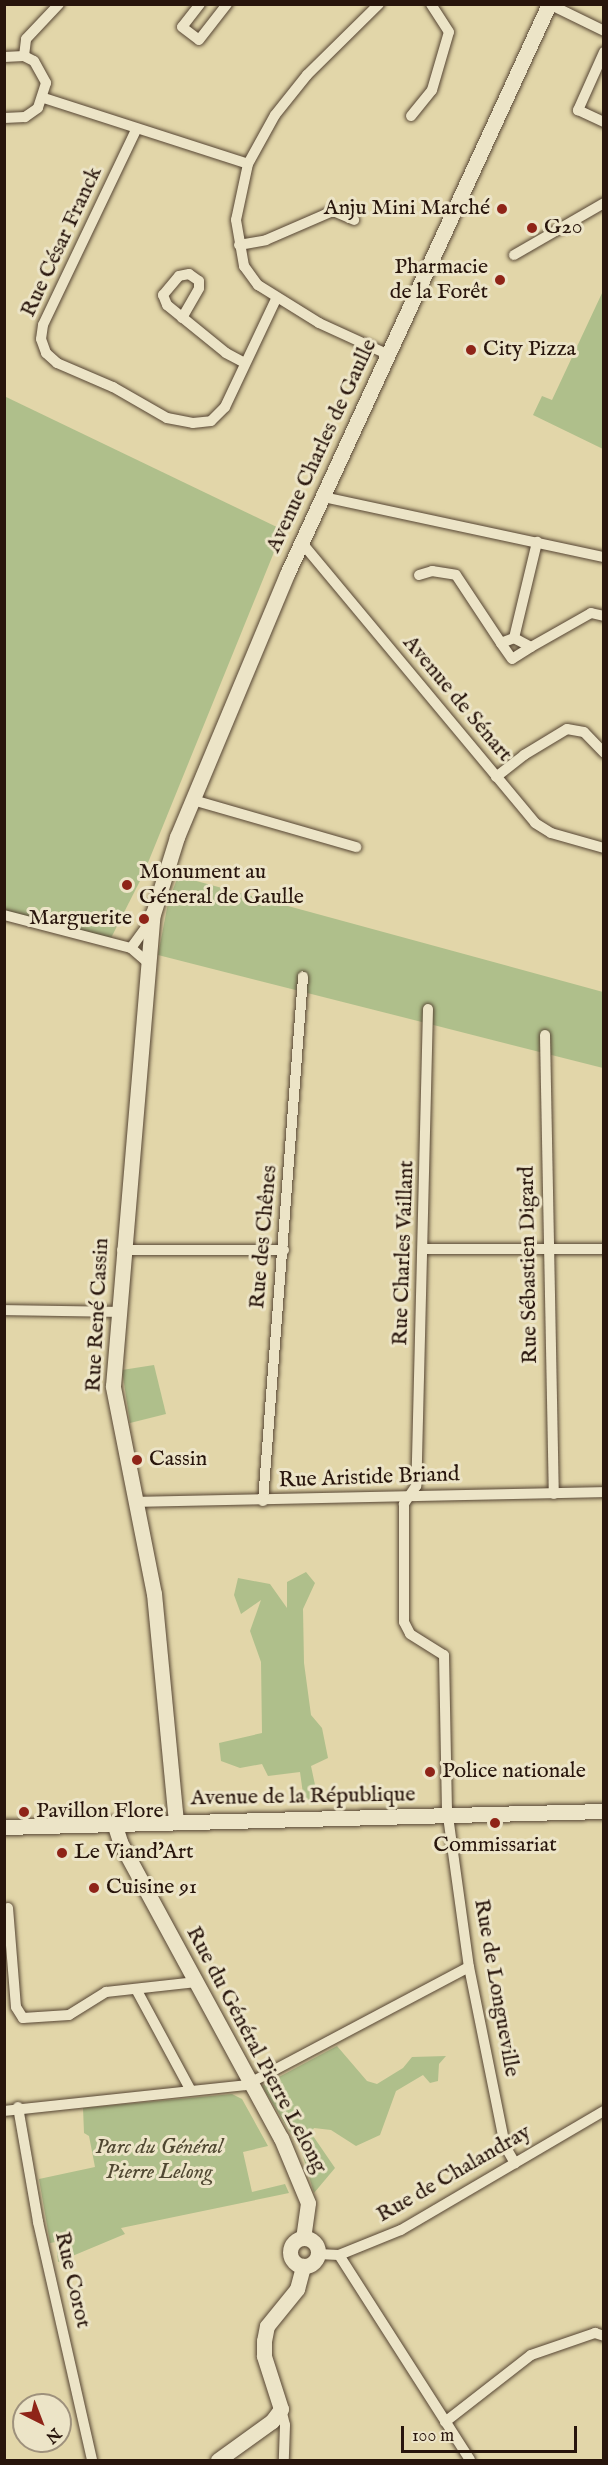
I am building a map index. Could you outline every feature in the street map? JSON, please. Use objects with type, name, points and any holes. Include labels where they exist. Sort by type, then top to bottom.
[{"type":"main road","name":"Avenue Charles de Gaulle","points":[[153,914],[193,800],[302,543],[549,4]]},
{"type":"main road","name":"Rue René Cassin","points":[[153,914],[113,1386],[154,1594],[176,1822]]},
{"type":"main road","name":"Avenue de la République","points":[[4,1827],[603,1811]]},
{"type":"main road","name":"Rue du Général Pierre Lelong","points":[[114,1823],[120,1842],[281,2138],[306,2194],[303,2237]]},
{"type":"main road","points":[[303,2237],[315,2242],[318,2254],[311,2264],[303,2266],[295,2263],[290,2252],[292,2244],[303,2237]]},
{"type":"main road","points":[[218,2460],[272,2421],[280,2409],[264,2356],[264,2341],[267,2326],[297,2289],[303,2266]]},
{"type":"street","points":[[24,56],[26,39],[59,4]]},
{"type":"street","points":[[200,4],[182,27],[199,40],[227,4]]},
{"type":"street","points":[[411,116],[432,90],[449,32],[431,4]]},
{"type":"street","points":[[549,4],[603,31]]},
{"type":"street","points":[[377,5],[288,98],[248,164],[237,220],[244,266],[258,285],[276,299],[389,355]]},
{"type":"street","points":[[603,52],[578,110],[603,122]]},
{"type":"street","points":[[4,57],[24,56],[41,70],[46,83],[44,98],[25,117],[4,118]]},
{"type":"street","points":[[44,98],[136,130],[248,164]]},
{"type":"street","name":"Rue César Franck","points":[[136,130],[43,325],[40,339],[46,353],[57,363],[113,387],[167,418],[193,423],[219,416],[245,363]]},
{"type":"street","points":[[514,255],[603,203]]},
{"type":"street","points":[[239,245],[266,240],[333,211],[354,220]]},
{"type":"street","points":[[182,318],[226,353],[245,363],[276,299]]},
{"type":"street","points":[[323,497],[603,557]]},
{"type":"street","points":[[514,638],[537,542]]},
{"type":"street","name":"Avenue de Sénart","points":[[302,543],[535,824],[551,833],[603,848]]},
{"type":"street","points":[[419,575],[432,571],[456,575],[512,659],[591,613],[603,616]]},
{"type":"street","points":[[501,644],[514,638]]},
{"type":"street","points":[[514,638],[531,647]]},
{"type":"street","points":[[496,777],[524,754],[567,729],[584,732],[603,753]]},
{"type":"street","points":[[193,800],[356,847]]},
{"type":"street","points":[[131,948],[153,914]]},
{"type":"street","points":[[4,915],[131,948],[148,963]]},
{"type":"street","name":"Rue des Chênes","points":[[263,1501],[271,1370],[284,1250],[303,977]]},
{"type":"street","name":"Rue Charles Vaillant","points":[[428,1009],[424,1249],[416,1486],[404,1504],[404,1622],[410,1634],[444,1655],[449,1816]]},
{"type":"street","name":"Rue Sébastien Digard","points":[[545,1035],[554,1494]]},
{"type":"street","points":[[424,1249],[603,1249]]},
{"type":"street","points":[[123,1250],[284,1250]]},
{"type":"street","points":[[4,1310],[119,1312]]},
{"type":"street","name":"Rue Aristide Briand","points":[[136,1502],[603,1492]]},
{"type":"street","name":"Rue de Longueville","points":[[449,1816],[469,1967],[506,2146],[515,2163]]},
{"type":"street","points":[[8,1908],[16,2007],[23,2018],[69,2015],[106,1992],[196,1982]]},
{"type":"street","points":[[4,2111],[18,2107],[251,2083],[469,1967]]},
{"type":"street","points":[[136,1989],[190,2089]]},
{"type":"street","name":"Rue Corot","points":[[18,2107],[40,2232],[92,2460]]},
{"type":"street","name":"Rue de Chalandray","points":[[318,2254],[339,2255],[400,2230],[603,2111]]},
{"type":"street","points":[[339,2255],[470,2460]]},
{"type":"street","points":[[445,2422],[531,2355],[595,2333],[603,2336]]},
{"type":"street","points":[[280,2409],[285,2425],[284,2460]]},
{"type":"green space","points":[[603,291],[603,449],[533,415],[542,396],[552,400]]},
{"type":"green space","points":[[4,396],[283,530],[143,875],[111,938],[5,911]]},
{"type":"green space","points":[[178,876],[603,992],[603,1068],[158,955],[168,903]]},
{"type":"green space","points":[[154,1365],[166,1414],[130,1423],[122,1370]]},
{"type":"green space","points":[[306,1572],[315,1583],[303,1609],[304,1663],[311,1715],[322,1728],[328,1758],[311,1766],[318,1799],[304,1801],[300,1772],[268,1776],[262,1764],[240,1768],[221,1761],[219,1743],[262,1733],[261,1662],[250,1631],[261,1600],[241,1614],[234,1595],[238,1578],[270,1584],[287,1608],[287,1582]]},
{"type":"green space","points":[[337,2046],[367,2081],[377,2084],[403,2068],[412,2057],[446,2056],[439,2064],[438,2081],[430,2083],[423,2075],[396,2091],[380,2135],[356,2146],[331,2130],[314,2128],[311,2133],[335,2168],[314,2193],[301,2150],[262,2086]]},
{"type":"green space","name":"Parc du Général Pierre Lelong","points":[[232,2094],[242,2099],[268,2146],[243,2152],[252,2192],[285,2184],[289,2193],[121,2228],[125,2234],[58,2262],[56,2242],[50,2243],[39,2179],[95,2167],[89,2136],[84,2133],[83,2108]]},
{"type":"place","name":"Anju Mini Marché","points":[[502,209]]},
{"type":"place","name":"G20","points":[[532,228]]},
{"type":"place","name":"Pharmacie de la Forêt","points":[[500,280]]},
{"type":"place","name":"City Pizza","points":[[471,350]]},
{"type":"place","name":"Monument au Géneral de Gaulle","points":[[127,885]]},
{"type":"place","name":"Marguerite","points":[[144,919]]},
{"type":"place","name":"Cassin","points":[[137,1460]]},
{"type":"place","name":"Police nationale","points":[[430,1772]]},
{"type":"place","name":"Pavillon Flore","points":[[24,1812]]},
{"type":"place","name":"Commissariat","points":[[495,1823]]},
{"type":"place","name":"Le Viand'Art","points":[[62,1853]]},
{"type":"place","name":"Cuisine 91","points":[[94,1888]]}]
